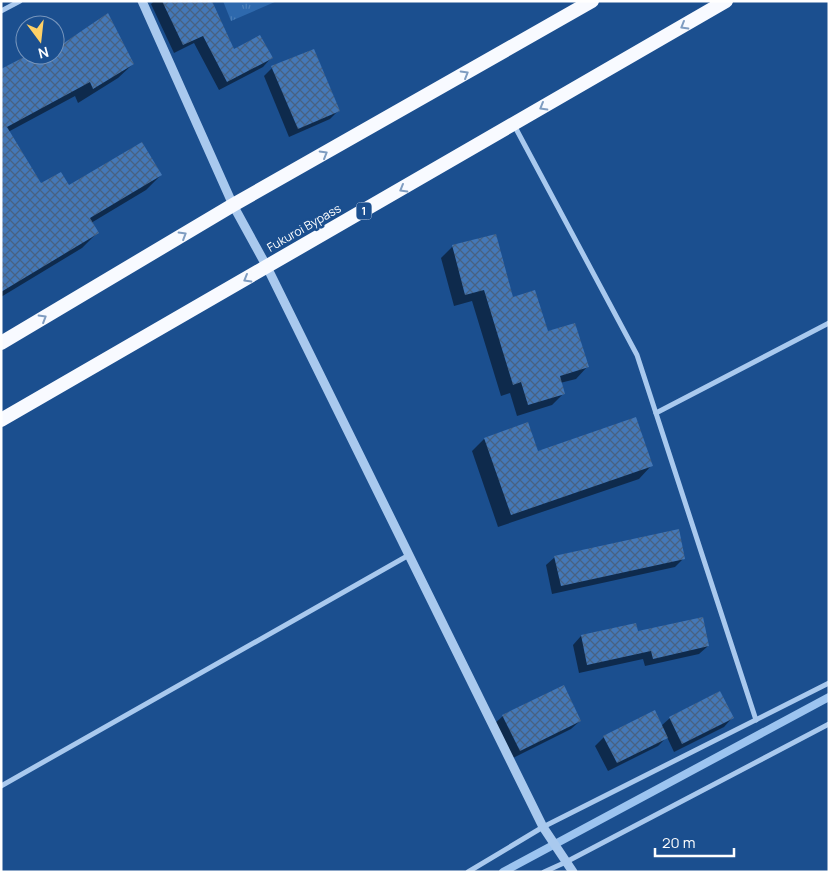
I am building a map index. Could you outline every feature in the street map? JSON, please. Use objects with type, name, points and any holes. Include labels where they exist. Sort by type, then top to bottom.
[{"type":"highway","points":[[1,343],[233,205],[592,1]]},
{"type":"highway","name":"Fukuroi Bypass","points":[[1,420],[726,1]]},
{"type":"street","points":[[1,11],[20,1]]},
{"type":"street","points":[[142,1],[233,205],[267,267],[543,827],[573,872]]},
{"type":"street","points":[[514,124],[637,355],[756,720]]},
{"type":"street","points":[[656,413],[829,324]]},
{"type":"street","points":[[1,786],[409,555]]},
{"type":"street","points":[[468,872],[543,827],[829,683]]},
{"type":"street","points":[[544,872],[829,724]]},
{"type":"green space","points":[[223,1],[277,1],[231,21]]},
{"type":"building","points":[[162,1],[212,1],[234,49],[260,35],[273,58],[227,82],[203,36],[183,45]]},
{"type":"building","points":[[108,13],[134,64],[93,89],[90,82],[7,127],[41,183],[61,172],[69,185],[142,142],[162,175],[90,218],[99,233],[1,292],[1,69],[15,62],[15,65],[65,65],[65,42]]},
{"type":"building","points":[[314,49],[340,111],[298,129],[271,66]]},
{"type":"building","points":[[496,234],[513,297],[535,290],[548,331],[575,323],[589,367],[560,376],[565,394],[528,405],[521,382],[513,385],[484,290],[465,295],[452,245]]},
{"type":"building","points":[[636,417],[653,466],[511,515],[484,438],[528,422],[538,451]]},
{"type":"building","points":[[679,529],[685,559],[561,586],[554,556]]},
{"type":"building","points":[[703,617],[709,646],[653,659],[651,651],[587,665],[581,635],[636,623],[638,631]]},
{"type":"building","points":[[564,685],[581,721],[520,751],[502,715]]},
{"type":"building","points":[[720,691],[734,718],[682,744],[669,717]]},
{"type":"building","points":[[655,710],[668,738],[617,763],[603,736]]},
{"type":"waterway","points":[[503,872],[829,697]]}]
